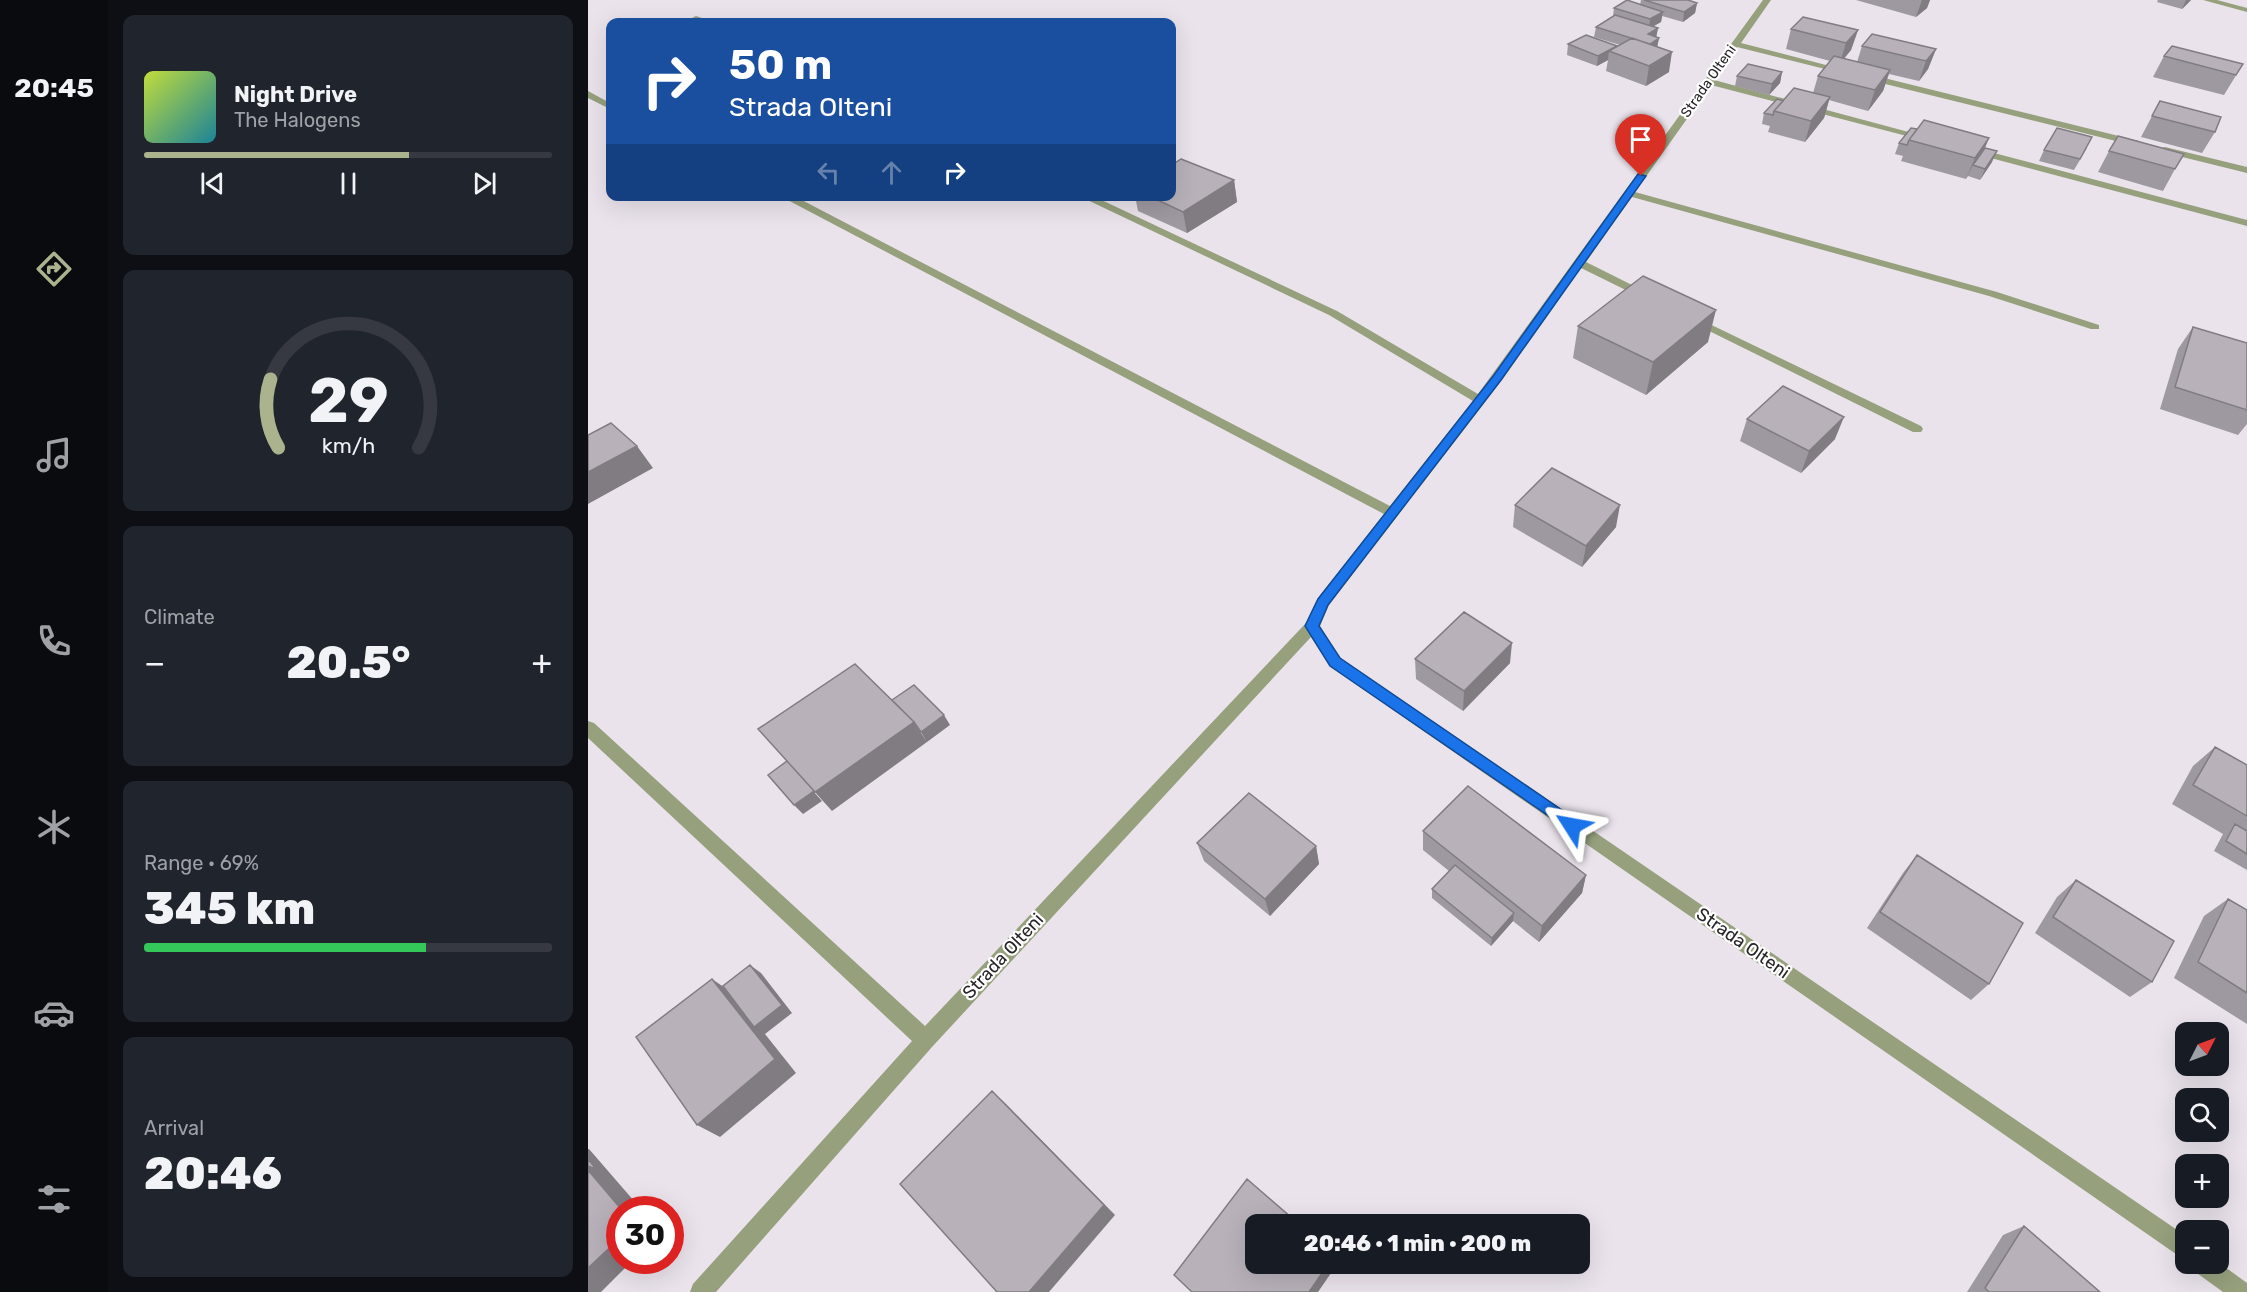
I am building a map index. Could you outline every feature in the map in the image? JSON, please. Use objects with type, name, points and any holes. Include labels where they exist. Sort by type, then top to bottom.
[{"type":"street","name":"Strada Olteni","points":[[701,1292],[925,1040],[1312,626],[1323,602],[1480,400],[1767,0]]},
{"type":"street","points":[[2207,0],[2247,10]]},
{"type":"street","points":[[1734,44],[2143,145]]},
{"type":"street","points":[[1708,81],[1940,141]]},
{"type":"street","points":[[588,94],[606,104]]},
{"type":"street","points":[[1963,147],[2247,223]]},
{"type":"street","points":[[2154,147],[2247,170]]},
{"type":"street","points":[[1629,193],[1993,294],[2095,327]]},
{"type":"street","points":[[795,201],[1392,513]]},
{"type":"street","points":[[1095,201],[1333,313],[1480,400]]},
{"type":"street","points":[[1579,263],[1653,299]]},
{"type":"street","points":[[1685,315],[1917,429]]},
{"type":"street","name":"Strada Olteni","points":[[1312,626],[1335,662],[2142,1217],[2175,1242]]},
{"type":"street","points":[[588,728],[925,1040]]},
{"type":"street","points":[[2217,1274],[2241,1292]]},
{"type":"building","points":[[1627,0],[1663,12],[1650,19],[1614,8]]},
{"type":"building","points":[[1644,0],[1688,0],[1697,3],[1684,12]]},
{"type":"building","points":[[1615,15],[1658,28],[1648,34],[1659,38],[1650,44],[1596,27]]},
{"type":"building","points":[[1803,17],[1858,30],[1846,43],[1791,29]]},
{"type":"building","points":[[1872,34],[1936,49],[1926,61],[1862,46]]},
{"type":"building","points":[[1586,35],[1617,46],[1598,56],[1568,44]]},
{"type":"building","points":[[1632,38],[1672,52],[1649,66],[1609,51]]},
{"type":"building","points":[[2172,46],[2243,64],[2236,75],[2164,56]]},
{"type":"building","points":[[1834,56],[1890,70],[1875,90],[1818,76]]},
{"type":"building","points":[[1748,64],[1782,72],[1772,84],[1737,76]]},
{"type":"building","points":[[1794,88],[1830,97],[1811,121],[1774,111]]},
{"type":"building","points":[[1777,99],[1783,101],[1773,115],[1764,113]]},
{"type":"building","points":[[2160,101],[2221,117],[2215,132],[2152,116]]},
{"type":"building","points":[[1924,120],[1989,138],[1975,158],[1909,140]]},
{"type":"building","points":[[1911,128],[1917,129],[1907,145],[1899,143]]},
{"type":"building","points":[[2057,128],[2092,137],[2080,159],[2044,150]]},
{"type":"building","points":[[2118,136],[2184,154],[2175,169],[2109,151]]},
{"type":"building","points":[[1985,148],[1997,151],[1985,169],[1973,165]]},
{"type":"building","points":[[1181,159],[1234,180],[1183,212],[1160,201],[1176,201],[1176,162]]},
{"type":"building","points":[[1643,276],[1716,310],[1653,362],[1578,326]]},
{"type":"building","points":[[2193,327],[2247,343],[2247,410],[2175,387]]},
{"type":"building","points":[[1783,386],[1844,417],[1809,451],[1747,419]]},
{"type":"building","points":[[611,423],[637,446],[588,472],[588,435]]},
{"type":"building","points":[[1552,468],[1620,505],[1586,546],[1515,505]]},
{"type":"building","points":[[1464,612],[1512,643],[1464,691],[1415,659]]},
{"type":"building","points":[[855,664],[914,722],[815,792],[758,729]]},
{"type":"building","points":[[914,685],[944,715],[921,732],[892,700]]},
{"type":"building","points":[[2215,747],[2247,765],[2247,816],[2193,785]]},
{"type":"building","points":[[787,761],[814,791],[794,805],[768,775]]},
{"type":"building","points":[[1468,786],[1586,875],[1542,926],[1423,831]]},
{"type":"building","points":[[1249,793],[1316,846],[1265,899],[1197,843]]},
{"type":"building","points":[[2235,824],[2247,831],[2247,854],[2226,841]]},
{"type":"building","points":[[1917,855],[2023,923],[1989,984],[1880,912]]},
{"type":"building","points":[[1455,865],[1514,913],[1492,938],[1432,889]]},
{"type":"building","points":[[2076,880],[2174,941],[2152,982],[2053,917]]},
{"type":"building","points":[[2228,899],[2247,910],[2247,993],[2198,962]]},
{"type":"building","points":[[750,965],[782,1005],[754,1027],[723,986]]},
{"type":"building","points":[[712,979],[775,1059],[697,1125],[636,1037]]},
{"type":"building","points":[[992,1091],[1104,1205],[1029,1292],[997,1292],[900,1184]]},
{"type":"building","points":[[588,1159],[596,1169],[588,1166]]},
{"type":"building","points":[[588,1170],[610,1196],[606,1196],[606,1251],[588,1268]]},
{"type":"building","points":[[1247,1179],[1287,1214],[1245,1214],[1245,1274],[1321,1274],[1309,1292],[1192,1292],[1174,1275]]},
{"type":"building","points":[[2024,1226],[2100,1292],[1989,1292],[1985,1288]]},
{"type":"route","points":[[1572,826],[1335,662],[1312,626],[1323,602],[1498,377],[1641,176]]}]
